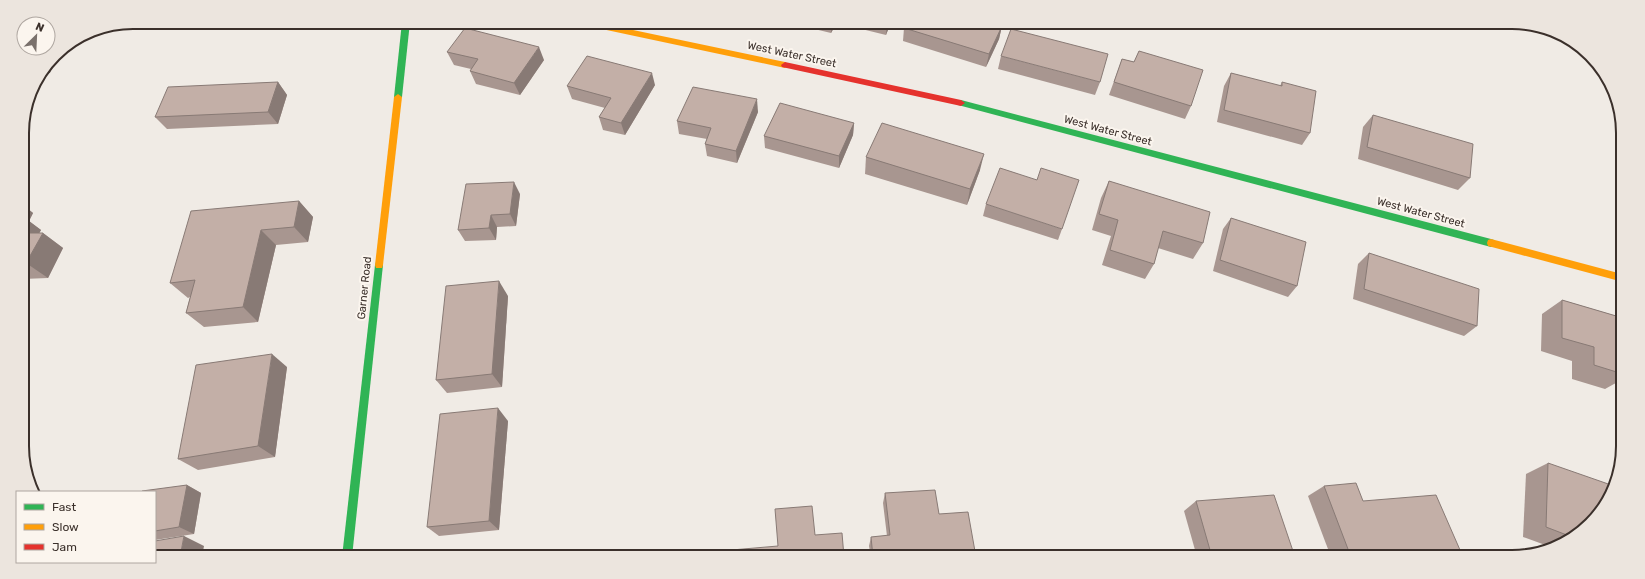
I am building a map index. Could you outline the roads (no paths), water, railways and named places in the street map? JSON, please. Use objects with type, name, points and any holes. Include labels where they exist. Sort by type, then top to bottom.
[{"type":"street","name":"Garner Road","points":[[348,550],[405,29]]},
{"type":"street","name":"West Water Street","points":[[616,29],[941,98],[1616,276]]}]
